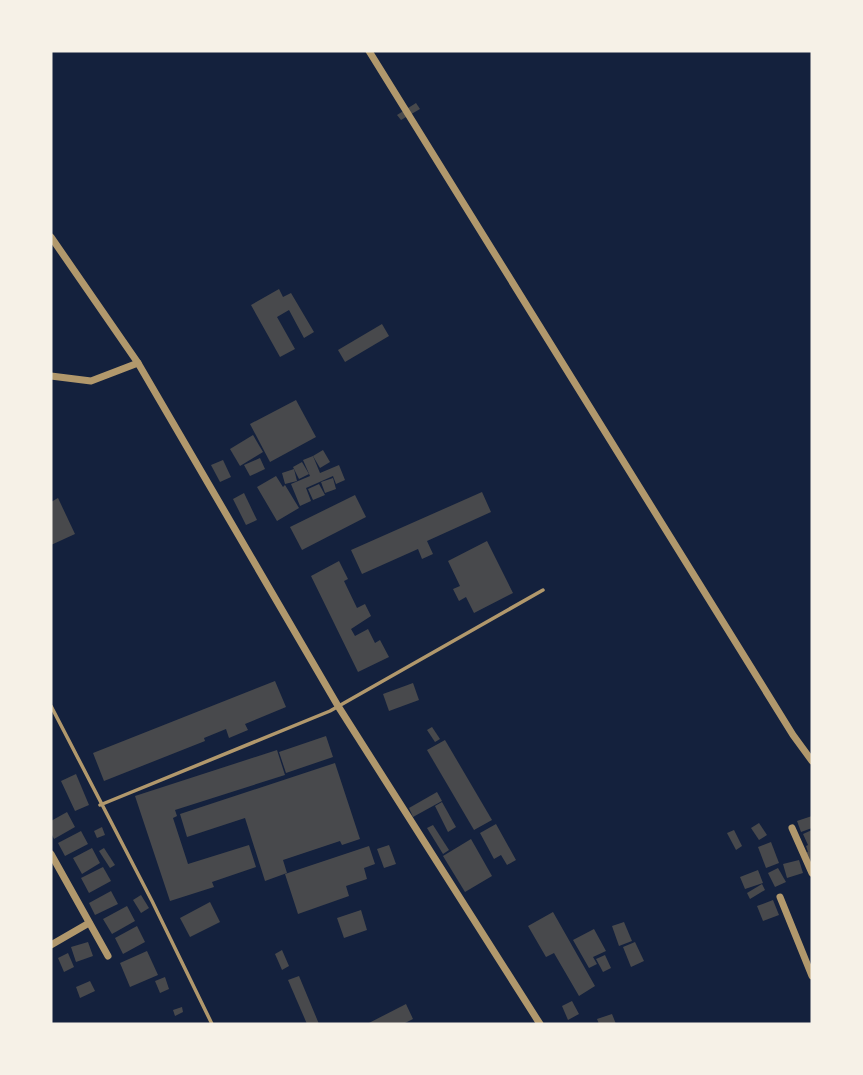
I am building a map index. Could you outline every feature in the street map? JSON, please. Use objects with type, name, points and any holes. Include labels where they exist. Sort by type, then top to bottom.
[{"type":"street","points":[[369,51],[793,735],[812,761]]},
{"type":"street","points":[[51,237],[138,363],[338,706],[540,1024]]},
{"type":"street","points":[[51,376],[91,381],[138,363]]},
{"type":"street","points":[[792,828],[812,873]]},
{"type":"street","points":[[51,857],[108,956]]},
{"type":"street","points":[[780,897],[812,976]]},
{"type":"street","points":[[51,946],[89,923]]},
{"type":"lane","points":[[100,804],[338,706],[543,590]]},
{"type":"lane","points":[[51,706],[212,1024]]},
{"type":"building","points":[[416,103],[420,109],[401,120],[397,115]]},
{"type":"building","points":[[279,289],[283,297],[291,293],[314,332],[304,338],[289,310],[277,317],[295,349],[280,357],[251,305]]},
{"type":"building","points":[[382,324],[389,336],[345,362],[338,350]]},
{"type":"building","points":[[296,400],[316,437],[270,462],[250,424]]},
{"type":"building","points":[[253,435],[263,452],[240,466],[230,449]]},
{"type":"building","points":[[323,450],[330,462],[320,468],[313,456]]},
{"type":"building","points":[[313,456],[320,473],[339,465],[345,480],[336,484],[333,476],[306,488],[311,501],[300,506],[291,484],[310,476],[303,460]]},
{"type":"building","points":[[260,458],[265,469],[250,476],[244,465]]},
{"type":"building","points":[[223,460],[231,477],[220,482],[211,465]]},
{"type":"building","points":[[302,462],[309,474],[299,479],[293,467]]},
{"type":"building","points":[[294,469],[297,481],[285,484],[282,473]]},
{"type":"building","points":[[276,476],[299,508],[277,521],[257,487]]},
{"type":"building","points":[[333,478],[336,489],[325,493],[321,482]]},
{"type":"building","points":[[319,484],[325,495],[313,500],[308,489]]},
{"type":"building","points":[[482,492],[491,512],[427,541],[433,554],[422,559],[418,549],[362,574],[351,550]]},
{"type":"building","points":[[244,493],[257,520],[246,525],[233,499]]},
{"type":"building","points":[[355,495],[366,517],[302,550],[290,527]]},
{"type":"building","points":[[58,498],[75,534],[51,545],[51,502]]},
{"type":"building","points":[[487,541],[513,593],[474,613],[466,597],[459,601],[453,589],[460,586],[448,561]]},
{"type":"building","points":[[339,561],[348,579],[344,581],[357,608],[365,604],[371,616],[351,629],[355,636],[368,629],[375,643],[380,640],[389,657],[358,672],[311,576]]},
{"type":"building","points":[[275,681],[286,707],[245,724],[248,730],[229,738],[226,729],[204,738],[205,741],[104,781],[93,753]]},
{"type":"building","points":[[413,683],[419,700],[389,711],[383,694]]},
{"type":"building","points":[[432,727],[440,739],[435,742],[427,730]]},
{"type":"building","points":[[326,736],[333,757],[286,773],[279,752]]},
{"type":"building","points":[[445,740],[492,820],[474,830],[427,750]]},
{"type":"building","points":[[277,750],[285,775],[175,810],[177,816],[173,818],[188,864],[249,845],[256,867],[212,882],[214,887],[170,901],[135,796]]},
{"type":"building","points":[[335,763],[360,839],[342,845],[340,841],[283,860],[287,873],[265,881],[245,818],[187,837],[180,814]]},
{"type":"building","points":[[76,774],[89,805],[75,811],[61,781]]},
{"type":"building","points":[[437,792],[442,801],[413,817],[409,808]]},
{"type":"building","points":[[442,802],[456,827],[448,832],[435,806]]},
{"type":"building","points":[[67,812],[75,827],[54,839],[51,821]]},
{"type":"building","points":[[812,816],[812,828],[801,832],[797,821]]},
{"type":"building","points":[[759,823],[767,835],[759,840],[751,828]]},
{"type":"building","points":[[496,824],[516,860],[507,865],[501,855],[494,859],[480,833]]},
{"type":"building","points":[[433,825],[449,850],[443,854],[427,828]]},
{"type":"building","points":[[102,827],[105,835],[97,838],[94,831]]},
{"type":"building","points":[[734,830],[742,846],[736,850],[727,833]]},
{"type":"building","points":[[812,830],[812,870],[805,853],[808,852],[808,845],[803,834]]},
{"type":"building","points":[[81,831],[88,844],[65,856],[58,843]]},
{"type":"building","points":[[471,839],[492,876],[465,892],[443,856]]},
{"type":"building","points":[[771,842],[779,863],[766,868],[758,847]]},
{"type":"building","points":[[389,845],[396,864],[384,868],[377,849]]},
{"type":"building","points":[[369,846],[375,864],[364,868],[367,879],[346,886],[349,896],[298,914],[285,874]]},
{"type":"building","points":[[92,848],[100,863],[82,874],[73,858]]},
{"type":"building","points":[[104,848],[115,865],[110,868],[99,851]]},
{"type":"building","points":[[799,860],[803,873],[787,878],[783,864]]},
{"type":"building","points":[[103,867],[111,881],[89,893],[81,878]]},
{"type":"building","points":[[778,868],[786,882],[775,887],[768,873]]},
{"type":"building","points":[[758,870],[763,883],[745,889],[740,877]]},
{"type":"building","points":[[762,884],[765,890],[750,899],[747,893]]},
{"type":"building","points":[[111,891],[118,904],[95,915],[89,903]]},
{"type":"building","points":[[141,895],[149,908],[141,913],[133,900]]},
{"type":"building","points":[[773,900],[779,915],[763,921],[757,906]]},
{"type":"building","points":[[210,902],[220,922],[190,937],[180,918]]},
{"type":"building","points":[[127,906],[135,921],[112,934],[103,919]]},
{"type":"building","points":[[361,910],[367,930],[344,938],[337,918]]},
{"type":"building","points":[[553,912],[595,986],[579,996],[554,953],[546,957],[528,926]]},
{"type":"building","points":[[624,922],[632,941],[619,946],[612,926]]},
{"type":"building","points":[[137,926],[145,942],[123,954],[115,938]]},
{"type":"building","points":[[594,929],[606,951],[593,957],[597,964],[589,968],[573,940]]},
{"type":"building","points":[[88,942],[93,956],[76,962],[71,947]]},
{"type":"building","points":[[635,942],[644,961],[631,967],[623,947]]},
{"type":"building","points":[[282,950],[289,966],[282,970],[275,954]]},
{"type":"building","points":[[147,951],[158,975],[130,987],[120,963]]},
{"type":"building","points":[[68,953],[74,967],[64,972],[58,958]]},
{"type":"building","points":[[605,955],[611,968],[603,972],[596,959]]},
{"type":"building","points":[[299,976],[319,1024],[307,1024],[288,980]]},
{"type":"building","points":[[165,977],[169,989],[160,993],[155,981]]},
{"type":"building","points":[[90,981],[95,991],[80,998],[76,987]]},
{"type":"building","points":[[572,1001],[579,1014],[568,1020],[562,1006]]},
{"type":"building","points":[[406,1004],[413,1019],[403,1024],[367,1024]]},
{"type":"building","points":[[182,1007],[183,1012],[175,1016],[173,1010]]},
{"type":"building","points":[[612,1014],[616,1024],[599,1024],[597,1019]]}]
